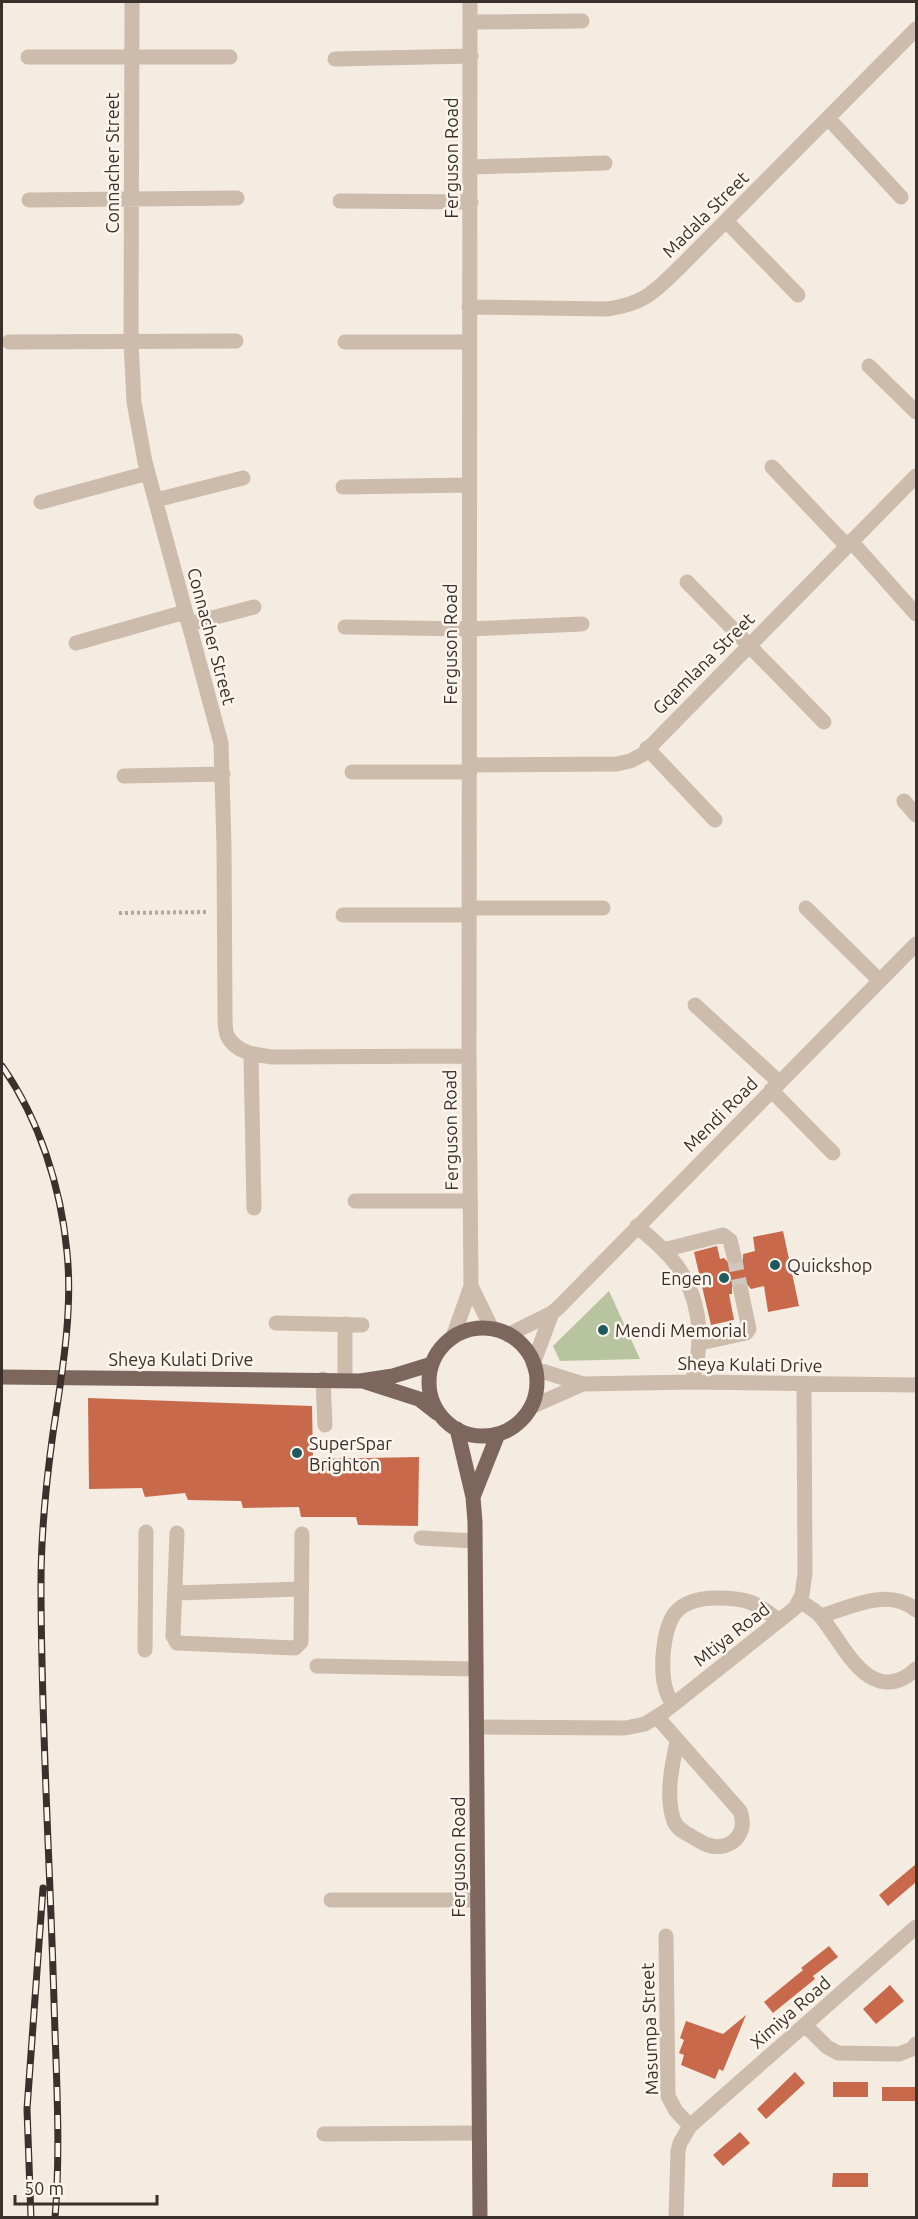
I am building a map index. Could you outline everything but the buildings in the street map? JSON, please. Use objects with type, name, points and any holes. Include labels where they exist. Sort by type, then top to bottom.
[{"type":"main road","points":[[492,1329],[508,1335],[527,1352],[534,1366],[536,1392],[531,1407],[516,1425],[498,1434],[479,1436],[457,1429],[436,1409],[430,1390],[432,1364],[439,1351],[453,1337],[471,1330],[492,1329]]},
{"type":"main road","name":"Sheya Kulati Drive","points":[[2,1377],[353,1380],[393,1376],[432,1364]]},
{"type":"main road","name":"Sheya Kulati Drive","points":[[353,1380],[419,1399],[442,1417]]},
{"type":"main road","name":"Ferguson Road","points":[[457,1429],[473,1497],[480,2217]]},
{"type":"main road","name":"Ferguson Road","points":[[473,1497],[498,1434]]},
{"type":"street","name":"Connacher Street","points":[[132,2],[131,342],[138,428],[221,743],[225,1017],[227,1037],[250,1055]]},
{"type":"street","name":"Ferguson Road","points":[[453,1337],[471,1286],[469,1056],[470,2]]},
{"type":"street","points":[[470,22],[582,21]]},
{"type":"street","name":"Madala Street","points":[[469,307],[607,309],[628,307],[644,300],[726,221],[916,29]]},
{"type":"street","points":[[335,59],[471,56]]},
{"type":"street","points":[[28,57],[230,57]]},
{"type":"street","points":[[828,118],[901,197]]},
{"type":"street","points":[[471,167],[605,163]]},
{"type":"street","points":[[29,200],[237,198]]},
{"type":"street","points":[[340,201],[471,202]]},
{"type":"street","points":[[726,221],[798,295]]},
{"type":"street","points":[[9,342],[236,341]]},
{"type":"street","points":[[345,342],[469,342]]},
{"type":"street","points":[[869,366],[916,412]]},
{"type":"street","points":[[772,467],[916,614]]},
{"type":"street","points":[[41,502],[148,473]]},
{"type":"street","name":"Gqamlana Street","points":[[352,772],[617,764],[642,755],[916,476]]},
{"type":"street","points":[[156,500],[243,478]]},
{"type":"street","points":[[343,487],[469,485]]},
{"type":"street","points":[[687,582],[824,722]]},
{"type":"street","points":[[76,643],[187,618],[254,607]]},
{"type":"street","points":[[345,627],[469,629],[582,624]]},
{"type":"street","points":[[647,748],[716,820]]},
{"type":"street","points":[[124,776],[223,774]]},
{"type":"street","points":[[904,801],[916,814]]},
{"type":"street","points":[[344,915],[603,908]]},
{"type":"street","points":[[806,908],[880,981]]},
{"type":"street","name":"Mendi Road","points":[[508,1335],[552,1313],[916,944]]},
{"type":"street","points":[[695,1005],[775,1086],[833,1153]]},
{"type":"street","points":[[254,1208],[250,1055],[272,1057],[469,1056]]},
{"type":"street","points":[[355,1201],[470,1201]]},
{"type":"street","points":[[637,1226],[663,1250],[685,1278],[693,1295],[700,1343],[692,1382]]},
{"type":"street","points":[[663,1250],[723,1235],[730,1240],[734,1256]]},
{"type":"street","name":"Ferguson Road","points":[[471,1286],[492,1329]]},
{"type":"street","points":[[700,1343],[746,1333],[749,1329],[741,1291]]},
{"type":"street","name":"Mendi Road","points":[[534,1366],[552,1313]]},
{"type":"street","points":[[276,1323],[362,1325]]},
{"type":"street","points":[[345,1324],[353,1380]]},
{"type":"street","name":"Sheya Kulati Drive","points":[[534,1366],[583,1384],[692,1382],[916,1385]]},
{"type":"street","points":[[323,1379],[325,1425]]},
{"type":"street","name":"Sheya Kulati Drive","points":[[531,1407],[583,1384]]},
{"type":"street","points":[[804,1385],[804,1573],[800,1601],[821,1616],[866,1676],[879,1681],[895,1680],[916,1669]]},
{"type":"street","points":[[145,1650],[146,1533]]},
{"type":"street","points":[[177,1533],[173,1636],[177,1643],[295,1648],[301,1642],[302,1534]]},
{"type":"street","points":[[421,1539],[474,1541]]},
{"type":"street","points":[[175,1593],[301,1590]]},
{"type":"street","points":[[673,1705],[668,1698],[663,1679],[665,1632],[680,1607],[688,1602],[705,1598],[747,1599],[760,1605],[779,1621]]},
{"type":"street","points":[[821,1616],[884,1598],[897,1599],[916,1610]]},
{"type":"street","name":"Mtiya Road","points":[[477,1727],[625,1728],[645,1724],[673,1705],[779,1621],[800,1601]]},
{"type":"street","points":[[317,1666],[476,1669]]},
{"type":"street","points":[[657,1717],[740,1812],[742,1831],[733,1843],[721,1846],[708,1845],[680,1830],[674,1822],[670,1800],[672,1768],[677,1742]]},
{"type":"street","points":[[332,1900],[478,1900]]},
{"type":"street","name":"Masumpa Street","points":[[666,1936],[668,2096],[676,2111],[690,2126]]},
{"type":"street","name":"Ximiya Road","points":[[690,2126],[805,2025],[914,1936]]},
{"type":"street","points":[[805,2025],[832,2051],[838,2053],[899,2054],[912,2049],[916,2044]]},
{"type":"street","points":[[676,2217],[678,2151],[690,2126]]},
{"type":"street","points":[[324,2134],[479,2133]]},
{"type":"path","points":[[119,914],[224,912]]},
{"type":"green space","points":[[609,1291],[640,1359],[560,1361],[553,1346]]},
{"type":"tunnel","points":[[734,1256],[741,1291]]},
{"type":"railway","points":[[2,1066],[27,1108],[46,1154],[60,1203],[67,1252],[68,1320],[48,1471],[41,1565],[42,1688],[58,2109],[55,2218]]},
{"type":"railway","points":[[31,2218],[27,2109],[43,1888]]},
{"type":"place","name":"Quickshop","points":[[775,1265]]},
{"type":"place","name":"Engen","points":[[724,1278]]},
{"type":"place","name":"Mendi Memorial","points":[[603,1330]]},
{"type":"place","name":"SuperSpar Brighton","points":[[297,1453]]}]
